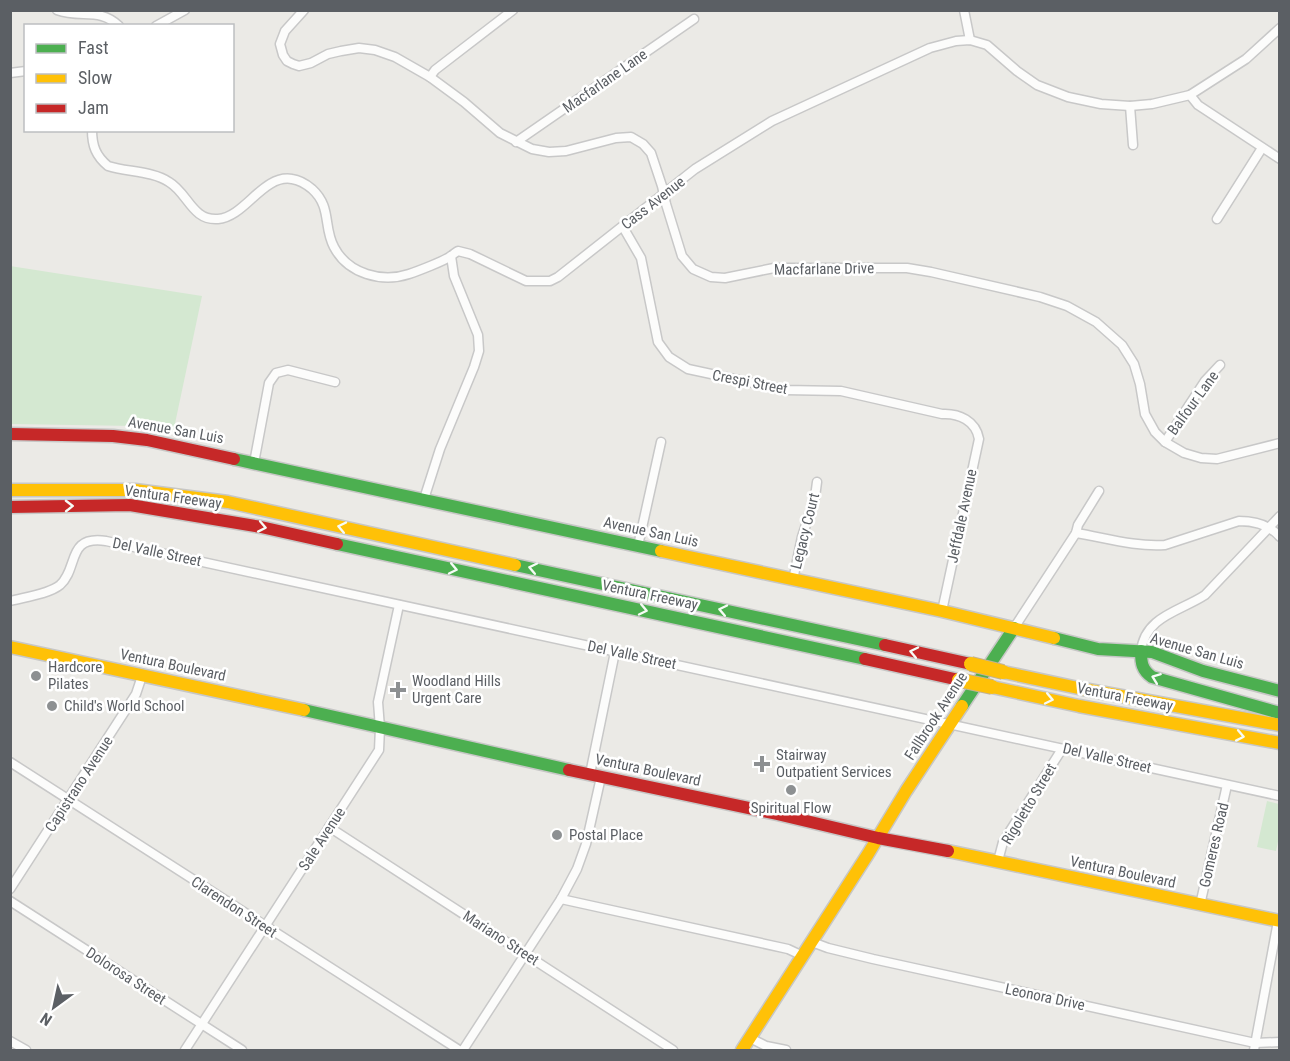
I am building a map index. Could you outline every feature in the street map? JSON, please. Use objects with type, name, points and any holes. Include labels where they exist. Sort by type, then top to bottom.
[{"type":"main road","name":"Avenue San Luis","points":[[10,434],[113,436],[147,440],[942,611],[1098,649],[1142,651],[1166,656],[1203,671],[1280,691]]},
{"type":"main road","name":"Ventura Freeway","points":[[10,490],[135,490],[228,502],[1083,689],[1280,725]]},
{"type":"main road","name":"Ventura Freeway","points":[[10,507],[130,506],[261,527],[1079,706],[1280,743]]},
{"type":"main road","name":"Fallbrook Avenue","points":[[742,1050],[906,791],[1014,628]]},
{"type":"main road","name":"Ventura Boulevard","points":[[10,647],[878,838],[1279,921]]},
{"type":"main road","points":[[1142,651],[1141,666],[1145,673],[1152,677],[1280,713]]},
{"type":"street","points":[[57,10],[74,15],[99,14],[117,24]]},
{"type":"street","points":[[160,24],[185,10]]},
{"type":"street","name":"Macfarlane Drive","points":[[304,10],[285,31],[280,44],[283,55],[293,64],[299,66],[311,63],[328,54],[341,51],[359,48],[375,50],[395,57],[430,77],[500,133],[532,149],[549,152],[566,151],[616,138],[631,137],[643,144],[651,153],[682,256],[693,269],[711,277],[725,278],[774,268],[907,268],[1040,297],[1067,306],[1096,321],[1122,345],[1134,364],[1140,384],[1144,414],[1155,432],[1165,442],[1184,453],[1201,458],[1217,459],[1280,443]]},
{"type":"street","points":[[430,77],[435,70],[513,10]]},
{"type":"street","points":[[964,10],[970,40],[987,45],[1037,85],[1075,99],[1130,106],[1152,104],[1190,95],[1246,59],[1280,28]]},
{"type":"street","name":"Macfarlane Lane","points":[[516,142],[694,19]]},
{"type":"street","name":"Cass Avenue","points":[[93,132],[93,147],[108,166],[160,177],[170,182],[194,211],[211,219],[220,219],[230,215],[271,183],[281,179],[303,182],[323,202],[334,248],[345,261],[368,275],[381,278],[410,274],[458,251],[470,254],[526,281],[550,281],[623,227],[695,169],[772,121],[930,48],[970,40]]},
{"type":"street","points":[[1190,95],[1198,105],[1280,159]]},
{"type":"street","points":[[1130,106],[1133,145]]},
{"type":"street","points":[[1216,219],[1262,148]]},
{"type":"street","name":"Crespi Street","points":[[623,227],[640,258],[658,342],[669,357],[688,369],[785,390],[841,391],[942,414],[952,413],[970,423]]},
{"type":"street","points":[[424,499],[440,449],[479,351],[478,335],[454,276],[451,256]]},
{"type":"street","name":"Balfour Lane","points":[[1165,442],[1205,381],[1220,365]]},
{"type":"street","points":[[254,463],[269,383],[276,374],[288,370],[335,382]]},
{"type":"street","name":"Jeffdale Avenue","points":[[942,611],[979,439],[978,431],[970,423]]},
{"type":"street","points":[[638,546],[661,442]]},
{"type":"street","name":"Legacy Court","points":[[793,580],[817,482]]},
{"type":"street","name":"Fallbrook Avenue","points":[[1014,628],[1076,532],[1077,526],[1099,491]]},
{"type":"street","points":[[1142,651],[1143,641],[1154,624],[1205,595],[1280,516]]},
{"type":"street","points":[[1076,532],[1154,546],[1165,545],[1239,521],[1250,521],[1276,532],[1280,537]]},
{"type":"street","name":"Del Valle Street","points":[[10,601],[58,586],[67,575],[79,548],[96,539],[1280,796]]},
{"type":"street","name":"Sale Avenue","points":[[184,1050],[376,755],[380,746],[378,702],[399,605]]},
{"type":"street","points":[[461,1050],[561,899],[577,869],[586,844],[615,652]]},
{"type":"street","name":"Capistrano Avenue","points":[[10,889],[136,694],[142,676]]},
{"type":"street","name":"Rigoletto Street","points":[[998,861],[1003,842],[1062,748]]},
{"type":"street","name":"Clarendon Street","points":[[10,762],[461,1050]]},
{"type":"street","name":"Gomeres Road","points":[[1200,905],[1227,785]]},
{"type":"street","name":"Mariano Street","points":[[329,827],[673,1050]]},
{"type":"street","points":[[561,899],[786,949],[803,956]]},
{"type":"street","name":"Dolorosa Street","points":[[10,901],[242,1050]]},
{"type":"street","points":[[1255,1047],[1279,921]]},
{"type":"street","name":"Leonora Drive","points":[[812,942],[873,959],[1255,1047],[1280,1042]]},
{"type":"street","points":[[750,1038],[766,1046],[786,1050]]},
{"type":"street","points":[[10,1041],[26,1050]]},
{"type":"green space","points":[[10,266],[202,296],[173,433],[134,426],[11,424]]},
{"type":"green space","points":[[1267,801],[1279,804],[1279,837],[1276,851],[1257,847]]},
{"type":"traffic: fast","points":[[234,459],[661,551]]},
{"type":"traffic: fast","points":[[337,544],[865,659]]},
{"type":"traffic: fast","points":[[515,565],[885,645]]},
{"type":"traffic: fast","points":[[962,706],[1014,628]]},
{"type":"traffic: fast","points":[[1054,638],[1098,649],[1152,652],[1203,671],[1280,691]]},
{"type":"traffic: fast","points":[[1141,651],[1143,666],[1152,677],[1280,713]]},
{"type":"traffic: fast","points":[[304,710],[569,770]]},
{"type":"traffic: slow","points":[[10,490],[135,490],[228,502],[515,565]]},
{"type":"traffic: slow","points":[[661,551],[942,611],[1054,638]]},
{"type":"traffic: slow","points":[[10,647],[304,710]]},
{"type":"traffic: slow","points":[[971,664],[1003,672]]},
{"type":"traffic: slow","points":[[1003,672],[1280,725]]},
{"type":"traffic: slow","points":[[959,680],[992,687]]},
{"type":"traffic: slow","points":[[992,687],[1079,706],[1280,743]]},
{"type":"traffic: slow","points":[[742,1050],[962,706]]},
{"type":"traffic: slow","points":[[948,851],[1280,921]]},
{"type":"traffic: jam","points":[[10,434],[113,436],[147,440],[234,459]]},
{"type":"traffic: jam","points":[[10,507],[130,505],[261,527],[337,544]]},
{"type":"traffic: jam","points":[[885,645],[971,664]]},
{"type":"traffic: jam","points":[[865,659],[959,680]]},
{"type":"traffic: jam","points":[[569,770],[878,838],[948,851]]},
{"type":"place","name":"Hardcore Pilates","points":[[36,676]]},
{"type":"place","name":"Woodland Hills Urgent Care","points":[[398,690]]},
{"type":"place","name":"Child's World School","points":[[52,706]]},
{"type":"place","name":"Stairway Outpatient Services","points":[[762,764]]},
{"type":"place","name":"Spiritual Flow","points":[[791,790]]},
{"type":"place","name":"Postal Place","points":[[557,835]]}]
